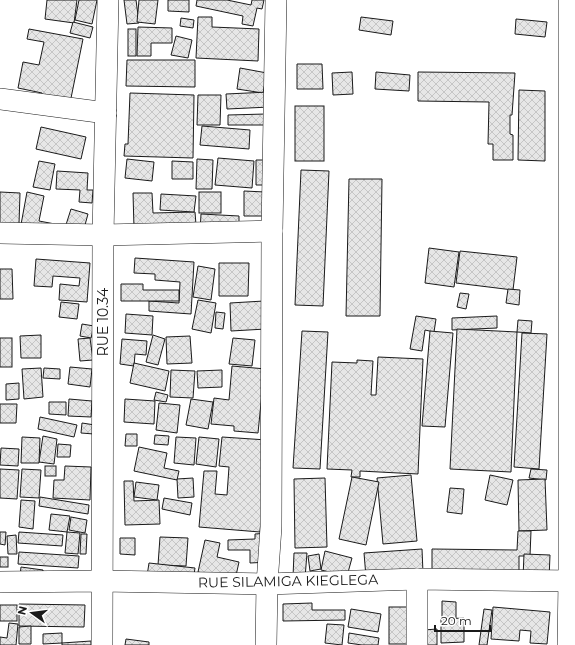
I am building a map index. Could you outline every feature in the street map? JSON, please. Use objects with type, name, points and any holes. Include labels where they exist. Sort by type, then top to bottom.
[{"type":"street","name":"RUE 10.34","points":[[102,645],[104,235],[108,0]]},
{"type":"street","points":[[266,645],[267,584],[271,527],[272,231],[276,0]]},
{"type":"street","points":[[568,645],[572,581],[569,0]]},
{"type":"street","points":[[0,99],[106,113]]},
{"type":"street","points":[[0,233],[104,235],[272,231]]},
{"type":"street","points":[[417,579],[417,645]]},
{"type":"street","name":"RUE SILAMIGA KIEGLEGA","points":[[0,582],[102,581],[267,584],[417,579],[572,581]]},
{"type":"building","points":[[47,0],[77,0],[74,23],[45,19]]},
{"type":"building","points":[[79,0],[97,0],[92,24],[75,20]]},
{"type":"building","points":[[124,0],[136,0],[139,23],[127,24]]},
{"type":"building","points":[[139,0],[158,0],[155,24],[137,22]]},
{"type":"building","points":[[168,0],[189,0],[189,12],[168,11]]},
{"type":"building","points":[[197,0],[227,0],[251,5],[252,0],[264,0],[262,9],[257,8],[253,26],[242,24],[243,16],[196,6]]},
{"type":"building","points":[[198,17],[212,17],[212,27],[259,29],[258,61],[196,58]]},
{"type":"building","points":[[361,17],[393,21],[391,35],[359,30]]},
{"type":"building","points":[[181,18],[194,20],[193,28],[180,26]]},
{"type":"building","points":[[516,19],[547,22],[545,37],[515,34]]},
{"type":"building","points":[[73,22],[93,27],[90,38],[70,33]]},
{"type":"building","points":[[138,27],[172,28],[172,43],[151,43],[151,56],[137,56]]},
{"type":"building","points":[[29,29],[83,39],[70,103],[41,97],[42,93],[18,88],[23,62],[39,65],[44,42],[27,39]]},
{"type":"building","points":[[128,29],[136,29],[136,56],[128,56]]},
{"type":"building","points":[[176,36],[192,40],[188,58],[171,55]]},
{"type":"building","points":[[127,60],[195,60],[195,87],[126,86]]},
{"type":"building","points":[[297,64],[322,64],[323,89],[297,89]]},
{"type":"building","points":[[240,68],[267,73],[263,93],[237,89]]},
{"type":"building","points":[[352,72],[353,94],[333,95],[332,73]]},
{"type":"building","points":[[376,72],[410,75],[409,91],[375,89]]},
{"type":"building","points":[[418,72],[515,73],[512,115],[510,115],[510,134],[513,135],[513,160],[493,160],[493,144],[488,144],[489,102],[418,101]]},
{"type":"building","points":[[519,90],[545,91],[545,161],[518,160]]},
{"type":"building","points":[[269,92],[270,107],[227,109],[226,94]]},
{"type":"building","points":[[130,93],[194,95],[193,158],[124,156],[125,144],[128,144]]},
{"type":"building","points":[[198,95],[221,95],[220,125],[197,125]]},
{"type":"building","points":[[295,106],[324,106],[324,161],[295,161]]},
{"type":"building","points":[[266,114],[266,125],[228,125],[228,115]]},
{"type":"building","points":[[202,126],[250,130],[249,149],[200,145]]},
{"type":"building","points":[[41,127],[86,137],[81,159],[36,149]]},
{"type":"building","points":[[218,158],[254,161],[252,188],[215,185]]},
{"type":"building","points":[[127,159],[154,162],[152,181],[125,178]]},
{"type":"building","points":[[197,159],[213,160],[212,189],[196,189]]},
{"type":"building","points":[[256,160],[268,160],[269,185],[256,185]]},
{"type":"building","points":[[39,161],[55,164],[50,190],[33,187]]},
{"type":"building","points":[[172,161],[193,162],[193,179],[172,179]]},
{"type":"building","points":[[301,170],[329,171],[323,306],[295,305]]},
{"type":"building","points":[[57,171],[88,173],[87,190],[93,190],[92,203],[79,202],[80,190],[56,189]]},
{"type":"building","points":[[349,179],[382,179],[380,316],[346,316]]},
{"type":"building","points":[[244,191],[265,192],[265,216],[244,216]]},
{"type":"building","points":[[0,192],[20,193],[19,224],[0,224]]},
{"type":"building","points":[[27,192],[44,196],[39,221],[55,224],[20,230]]},
{"type":"building","points":[[199,192],[221,192],[221,213],[199,213]]},
{"type":"building","points":[[133,193],[152,193],[153,213],[195,212],[196,225],[134,228]]},
{"type":"building","points":[[161,194],[196,196],[194,212],[160,210]]},
{"type":"building","points":[[71,209],[88,214],[82,236],[64,231]]},
{"type":"building","points":[[201,214],[239,216],[239,233],[200,232]]},
{"type":"building","points":[[429,248],[459,252],[454,287],[425,283]]},
{"type":"building","points":[[460,251],[517,257],[513,290],[456,283]]},
{"type":"building","points":[[135,258],[194,262],[191,314],[149,311],[149,301],[179,303],[180,282],[155,280],[155,274],[134,273]]},
{"type":"building","points":[[36,259],[90,263],[87,302],[59,300],[60,284],[79,286],[80,278],[53,276],[52,287],[34,286]]},
{"type":"building","points":[[219,263],[249,263],[248,296],[219,296]]},
{"type":"building","points":[[198,266],[215,269],[211,300],[193,297]]},
{"type":"building","points":[[0,269],[12,269],[13,299],[0,299]]},
{"type":"building","points":[[121,284],[143,284],[143,290],[179,290],[179,301],[121,301]]},
{"type":"building","points":[[508,289],[520,290],[519,305],[506,303]]},
{"type":"building","points":[[460,293],[469,294],[466,309],[457,307]]},
{"type":"building","points":[[198,300],[216,303],[211,333],[192,329]]},
{"type":"building","points":[[264,301],[266,329],[231,331],[230,303]]},
{"type":"building","points":[[61,302],[79,304],[77,319],[59,317]]},
{"type":"building","points":[[216,312],[225,313],[223,329],[215,328]]},
{"type":"building","points":[[126,314],[153,316],[152,335],[125,333]]},
{"type":"building","points":[[416,316],[436,319],[434,332],[425,330],[422,351],[410,349]]},
{"type":"building","points":[[497,316],[497,328],[452,330],[452,318]]},
{"type":"building","points":[[518,320],[532,321],[531,333],[517,332]]},
{"type":"building","points":[[82,324],[94,326],[91,338],[80,336]]},
{"type":"building","points":[[457,329],[517,332],[511,472],[450,469]]},
{"type":"building","points":[[302,331],[328,332],[320,469],[293,468]]},
{"type":"building","points":[[430,331],[453,333],[445,427],[422,426]]},
{"type":"building","points":[[522,333],[547,334],[539,469],[514,467]]},
{"type":"building","points":[[41,335],[41,358],[21,358],[20,336]]},
{"type":"building","points":[[153,335],[165,339],[158,365],[146,362]]},
{"type":"building","points":[[190,336],[192,363],[167,364],[166,337]]},
{"type":"building","points":[[0,338],[12,338],[12,367],[0,367]]},
{"type":"building","points":[[90,338],[93,360],[80,361],[78,339]]},
{"type":"building","points":[[233,338],[255,340],[252,366],[229,364]]},
{"type":"building","points":[[122,339],[147,341],[146,355],[135,354],[134,366],[120,364]]},
{"type":"building","points":[[378,357],[423,359],[418,474],[360,471],[360,477],[351,477],[352,470],[327,469],[332,362],[357,363],[357,360],[373,361],[371,395],[376,395]]},
{"type":"building","points":[[134,363],[169,371],[165,391],[130,383]]},
{"type":"building","points":[[232,366],[266,369],[258,433],[234,431],[234,426],[211,424],[214,398],[229,400]]},
{"type":"building","points":[[70,367],[92,369],[90,387],[68,384]]},
{"type":"building","points":[[41,368],[43,397],[24,399],[22,369]]},
{"type":"building","points":[[44,368],[60,369],[60,379],[43,378]]},
{"type":"building","points":[[171,370],[195,371],[193,398],[170,397]]},
{"type":"building","points":[[222,370],[222,387],[198,388],[197,371]]},
{"type":"building","points":[[19,383],[19,399],[6,400],[6,384]]},
{"type":"building","points":[[156,392],[168,395],[166,402],[154,400]]},
{"type":"building","points":[[69,399],[92,401],[91,417],[68,416]]},
{"type":"building","points":[[125,399],[155,401],[154,424],[124,422]]},
{"type":"building","points":[[191,399],[213,402],[208,429],[186,425]]},
{"type":"building","points":[[49,402],[66,402],[66,415],[49,414]]},
{"type":"building","points":[[159,403],[180,405],[177,433],[156,430]]},
{"type":"building","points":[[0,404],[17,404],[16,423],[0,423]]},
{"type":"building","points":[[40,417],[77,425],[74,437],[38,429]]},
{"type":"building","points":[[82,423],[95,425],[94,434],[81,433]]},
{"type":"building","points":[[126,434],[137,434],[137,446],[125,446]]},
{"type":"building","points":[[155,435],[169,436],[168,445],[154,444]]},
{"type":"building","points":[[43,436],[57,439],[54,464],[39,462]]},
{"type":"building","points":[[22,437],[40,438],[39,463],[21,463]]},
{"type":"building","points":[[176,437],[196,438],[194,465],[174,463]]},
{"type":"building","points":[[199,437],[219,439],[216,467],[196,464]]},
{"type":"building","points":[[222,437],[267,440],[260,532],[199,527],[204,471],[217,471],[215,494],[227,495],[229,467],[219,466]]},
{"type":"building","points":[[58,444],[71,445],[70,457],[57,457]]},
{"type":"building","points":[[139,447],[167,453],[164,468],[179,471],[177,480],[134,471]]},
{"type":"building","points":[[1,448],[19,449],[18,466],[0,465]]},
{"type":"building","points":[[45,466],[56,466],[56,476],[45,476]]},
{"type":"building","points":[[65,466],[91,467],[90,500],[53,498],[54,480],[64,480]]},
{"type":"building","points":[[0,469],[19,470],[17,499],[0,498]]},
{"type":"building","points":[[22,469],[41,470],[39,498],[20,497]]},
{"type":"building","points":[[531,469],[547,470],[546,480],[529,478]]},
{"type":"building","points":[[411,475],[417,541],[383,544],[377,478]]},
{"type":"building","points":[[490,475],[513,480],[507,505],[485,500]]},
{"type":"building","points":[[352,477],[379,482],[366,545],[339,539]]},
{"type":"building","points":[[193,478],[194,497],[178,498],[177,479]]},
{"type":"building","points":[[325,478],[327,547],[295,548],[294,479]]},
{"type":"building","points":[[545,479],[547,530],[519,531],[518,480]]},
{"type":"building","points":[[124,481],[133,481],[134,501],[159,500],[160,524],[125,525]]},
{"type":"building","points":[[136,482],[159,485],[157,500],[134,497]]},
{"type":"building","points":[[450,488],[464,489],[462,514],[447,512]]},
{"type":"building","points":[[40,497],[89,505],[88,514],[39,506]]},
{"type":"building","points":[[164,498],[192,503],[190,515],[162,509]]},
{"type":"building","points":[[21,500],[35,501],[33,529],[19,527]]},
{"type":"building","points":[[51,514],[70,516],[67,532],[49,530]]},
{"type":"building","points":[[71,517],[87,520],[85,533],[69,530]]},
{"type":"building","points":[[518,531],[531,531],[530,556],[519,556],[519,578],[432,576],[432,549],[517,550]]},
{"type":"building","points":[[0,532],[6,532],[5,545],[0,544]]},
{"type":"building","points":[[19,532],[63,535],[62,546],[18,543]]},
{"type":"building","points":[[67,532],[80,533],[78,554],[65,553]]},
{"type":"building","points":[[269,533],[270,562],[250,563],[250,550],[228,550],[228,540],[255,539],[255,534]]},
{"type":"building","points":[[81,534],[87,534],[86,554],[80,554]]},
{"type":"building","points":[[16,535],[17,554],[8,554],[7,536]]},
{"type":"building","points":[[160,537],[188,538],[186,566],[158,565]]},
{"type":"building","points":[[120,538],[135,538],[135,555],[120,554]]},
{"type":"building","points":[[205,540],[220,543],[217,557],[239,562],[235,580],[198,572]]},
{"type":"building","points":[[422,549],[423,573],[366,577],[364,553]]},
{"type":"building","points":[[325,551],[352,558],[347,576],[321,570]]},
{"type":"building","points":[[19,552],[79,556],[78,568],[18,564]]},
{"type":"building","points":[[294,553],[307,553],[305,578],[293,577]]},
{"type":"building","points":[[319,554],[321,569],[310,571],[308,556]]},
{"type":"building","points":[[524,554],[550,555],[549,579],[523,578]]},
{"type":"building","points":[[0,557],[8,557],[8,567],[0,567]]},
{"type":"building","points":[[149,563],[195,568],[193,581],[147,576]]},
{"type":"building","points":[[21,567],[43,570],[43,578],[20,576]]},
{"type":"building","points":[[442,601],[456,602],[456,618],[442,618]]},
{"type":"building","points":[[312,603],[312,610],[345,610],[345,620],[283,621],[283,604]]},
{"type":"building","points":[[19,604],[85,605],[84,627],[19,626]]},
{"type":"building","points":[[0,605],[17,605],[17,621],[0,621]]},
{"type":"building","points":[[389,607],[414,607],[414,644],[389,644]]},
{"type":"building","points":[[493,607],[550,612],[547,644],[530,643],[531,631],[520,630],[519,641],[491,639]]},
{"type":"building","points":[[351,609],[381,614],[378,632],[348,627]]},
{"type":"building","points":[[484,609],[492,610],[487,645],[479,645]]},
{"type":"building","points":[[464,618],[464,642],[441,643],[441,619]]},
{"type":"building","points":[[9,623],[18,624],[16,645],[0,645],[0,637],[7,638]]},
{"type":"building","points":[[327,624],[344,625],[342,645],[325,643]]},
{"type":"building","points":[[31,626],[31,644],[19,644],[19,627]]},
{"type":"building","points":[[437,629],[437,645],[425,645],[424,630]]},
{"type":"building","points":[[62,633],[62,643],[43,644],[43,634]]},
{"type":"building","points":[[349,633],[379,638],[378,645],[348,643]]},
{"type":"building","points":[[126,639],[149,642],[149,645],[125,645]]},
{"type":"building","points":[[91,641],[91,645],[62,645],[62,643]]}]
